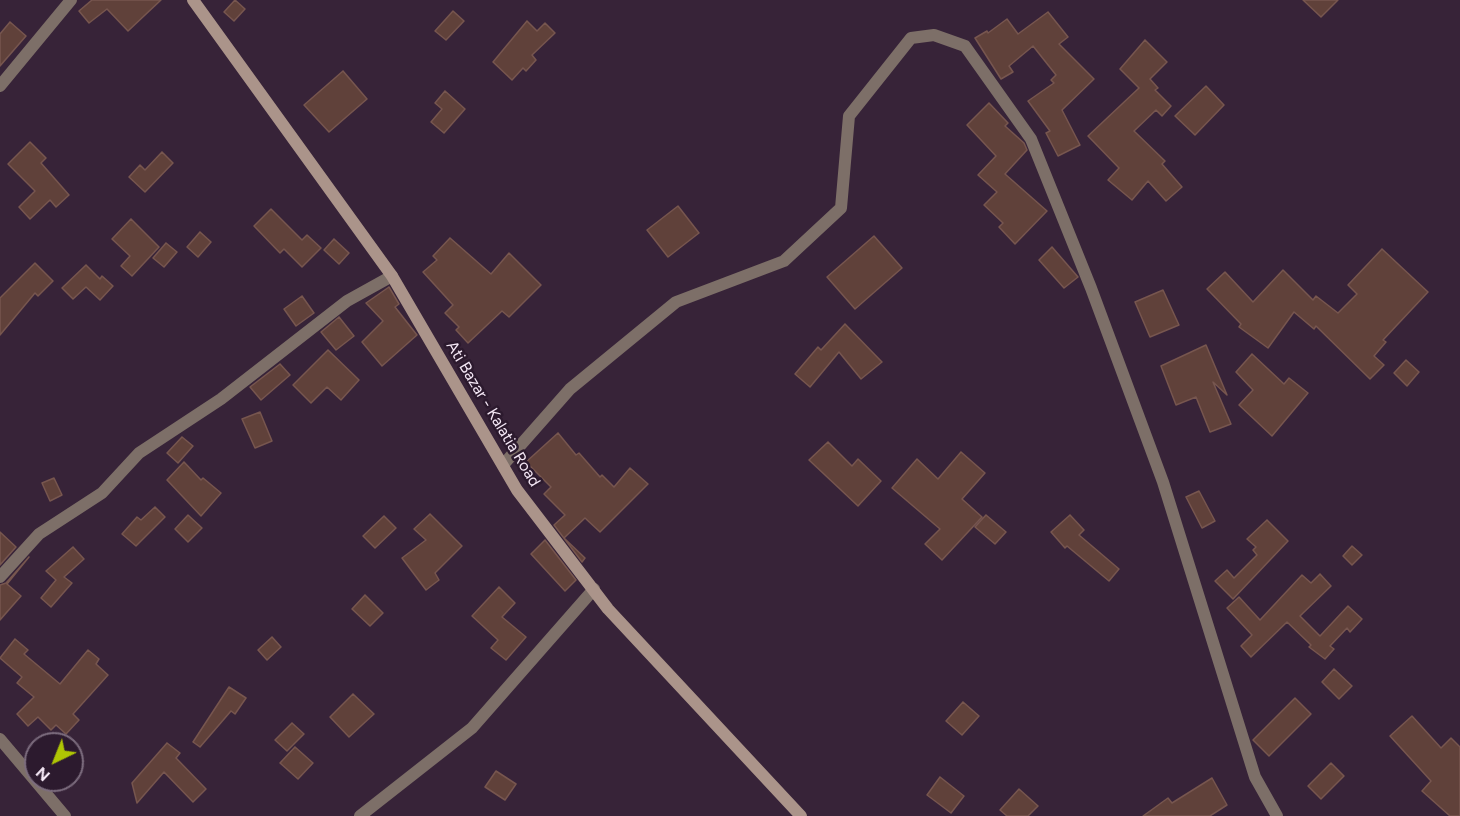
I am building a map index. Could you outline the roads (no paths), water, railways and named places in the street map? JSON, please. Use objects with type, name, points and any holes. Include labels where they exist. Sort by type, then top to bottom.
[{"type":"main road","name":"Ati Bazar - Kalatia Road","points":[[193,0],[392,276],[517,490],[616,617],[801,816]]},
{"type":"street","points":[[0,86],[71,0]]},
{"type":"street","points":[[503,465],[570,388],[676,302],[784,261],[841,208],[849,116],[911,38],[934,35],[965,46],[1031,139],[1091,288],[1163,482],[1255,777],[1277,816]]},
{"type":"street","points":[[0,577],[39,534],[102,493],[139,453],[221,399],[347,301],[392,276]]},
{"type":"street","points":[[360,816],[472,728],[594,590]]},
{"type":"street","points":[[0,739],[65,816]]}]
